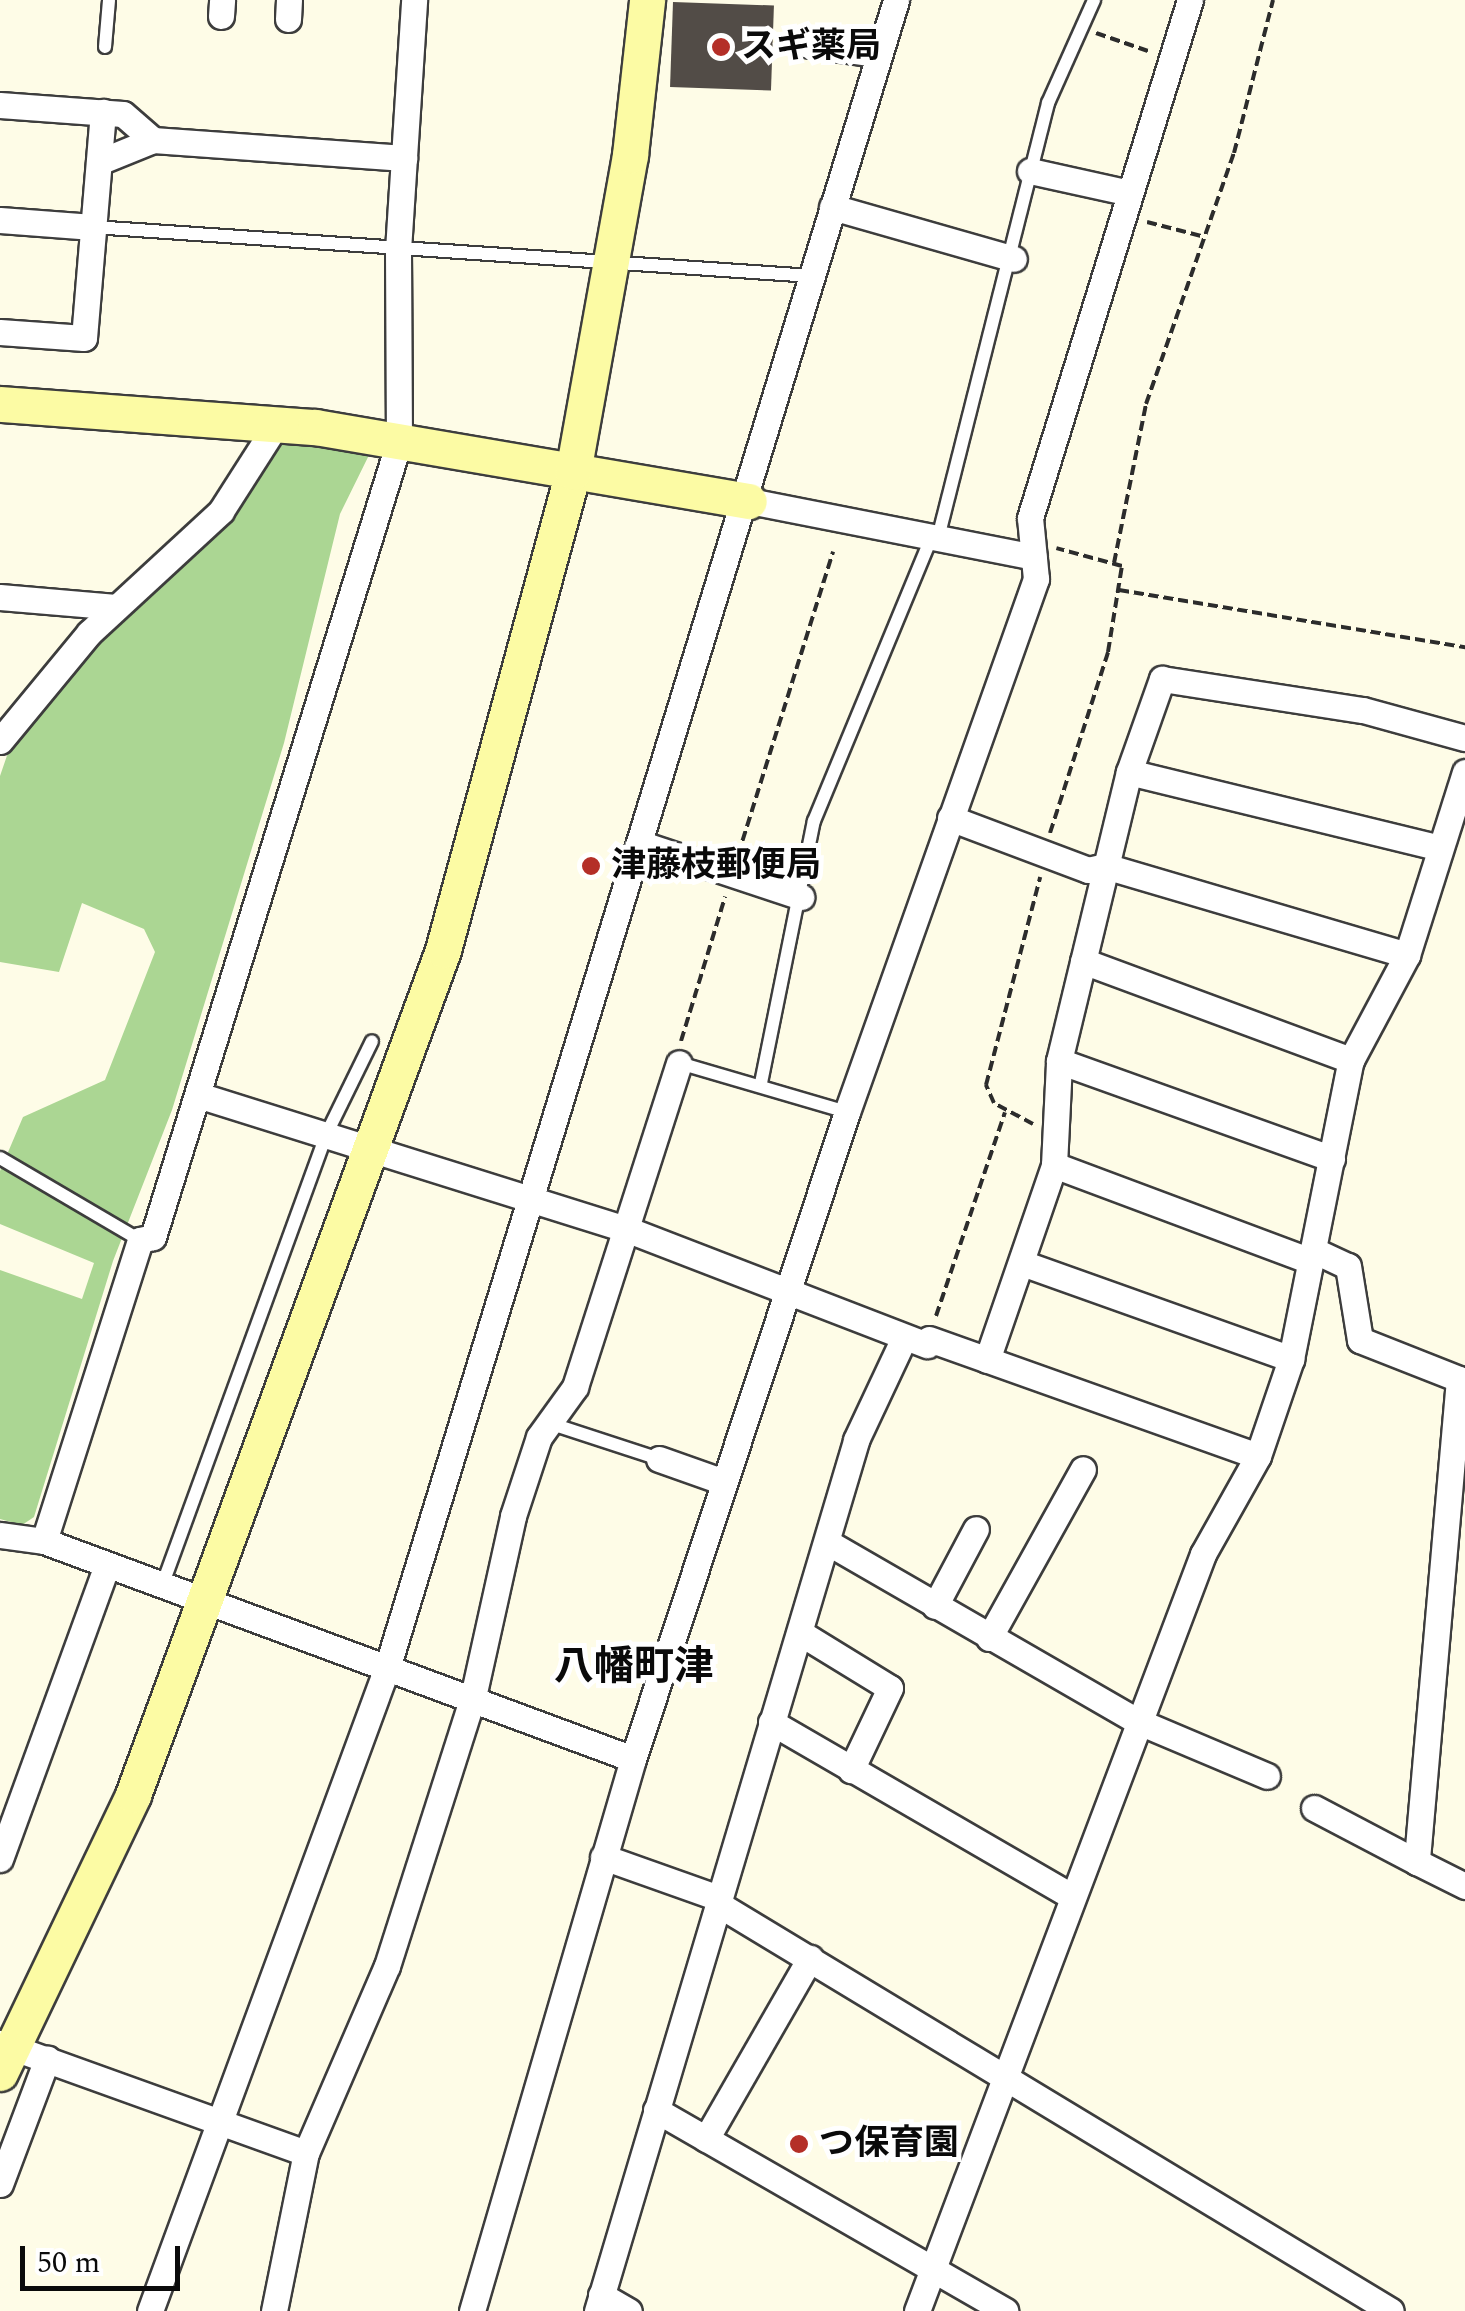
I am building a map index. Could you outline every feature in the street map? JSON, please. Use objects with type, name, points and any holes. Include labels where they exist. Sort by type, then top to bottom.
[{"type":"street","points":[[44,1541],[140,1240],[154,1237],[399,442],[398,250],[414,0]]},
{"type":"street","points":[[0,2184],[15,2056],[100,1872],[207,1599],[376,1149],[490,799],[573,472],[612,262],[648,0]]},
{"type":"street","points":[[150,2311],[388,1665],[749,501],[811,276],[896,0]]},
{"type":"street","points":[[472,2311],[634,1758],[847,1112],[1036,579],[1030,518],[1190,0]]},
{"type":"street","points":[[804,44],[877,54]]},
{"type":"street","points":[[0,106],[123,114],[153,140]]},
{"type":"street","points":[[0,332],[84,338],[103,112]]},
{"type":"street","points":[[99,162],[153,140],[404,158]]},
{"type":"street","points":[[1030,171],[1127,204]]},
{"type":"street","points":[[832,206],[1014,259]]},
{"type":"street","points":[[0,220],[93,227]]},
{"type":"street","points":[[0,404],[276,425],[399,442],[1033,549]]},
{"type":"street","points":[[0,741],[116,607],[221,511],[276,425]]},
{"type":"street","points":[[0,597],[116,607]]},
{"type":"street","points":[[987,1360],[1054,1165],[1059,1060],[1129,772],[1162,679],[1363,710],[1465,738]]},
{"type":"street","points":[[1129,772],[1436,847]]},
{"type":"street","points":[[917,2311],[1001,2070],[1219,1515],[1258,1456],[1291,1359],[1352,1060],[1407,955],[1436,847],[1465,772]]},
{"type":"street","points":[[950,818],[1088,870],[1105,866],[1407,955]]},
{"type":"street","points":[[642,844],[802,897]]},
{"type":"street","points":[[1083,961],[1352,1060]]},
{"type":"street","points":[[1059,1060],[1332,1159]]},
{"type":"street","points":[[274,2311],[306,2153],[387,1966],[473,1697],[514,1516],[549,1423],[576,1387],[679,1062]]},
{"type":"street","points":[[198,1095],[626,1229],[786,1294],[1258,1456]]},
{"type":"street","points":[[1054,1165],[1348,1266],[1360,1340],[1459,1379],[1417,1862]]},
{"type":"street","points":[[1022,1262],[1291,1359]]},
{"type":"street","points":[[630,2311],[599,2303],[771,1722],[802,1634],[856,1440],[920,1341]]},
{"type":"street","points":[[659,1459],[724,1482]]},
{"type":"street","points":[[989,1638],[1083,1469]]},
{"type":"street","points":[[934,1606],[976,1529]]},
{"type":"street","points":[[0,1535],[44,1541],[634,1758]]},
{"type":"street","points":[[828,1542],[1137,1721],[1267,1776]]},
{"type":"street","points":[[0,1859],[107,1565]]},
{"type":"street","points":[[802,1634],[890,1688],[850,1770]]},
{"type":"street","points":[[771,1722],[1069,1895]]},
{"type":"street","points":[[1314,1808],[1465,1886]]},
{"type":"street","points":[[603,1857],[718,1901],[1392,2311]]},
{"type":"street","points":[[706,2139],[810,1958]]},
{"type":"street","points":[[15,2056],[306,2153]]},
{"type":"street","points":[[656,2110],[1005,2311]]},
{"type":"lane","points":[[105,47],[109,0]]},
{"type":"lane","points":[[762,1083],[802,897],[814,821],[936,534],[1014,259],[1030,171],[1094,0]]},
{"type":"lane","points":[[93,227],[811,276]]},
{"type":"lane","points":[[162,1586],[327,1134],[372,1041]]},
{"type":"lane","points":[[679,1062],[762,1083],[847,1112]]},
{"type":"lane","points":[[0,1158],[140,1240]]},
{"type":"lane","points":[[549,1423],[659,1459]]},
{"type":"path","points":[[1114,564],[1146,404],[1201,236],[1234,153],[1273,0]]},
{"type":"path","points":[[1082,28],[1172,58]]},
{"type":"path","points":[[1127,204],[1201,236]]},
{"type":"path","points":[[1033,549],[1122,566],[986,1086],[1006,1111],[1056,1132]]},
{"type":"path","points":[[679,1062],[732,873],[833,551]]},
{"type":"path","points":[[1118,590],[1465,646]]},
{"type":"path","points":[[920,1341],[1006,1111]]},
{"type":"green space","points":[[284,434],[371,451],[340,514],[284,743],[172,1110],[113,1261],[34,1517],[22,1525],[0,1519],[0,1270],[82,1299],[94,1263],[0,1224],[0,1171],[23,1117],[105,1080],[155,952],[144,929],[82,903],[59,972],[0,962],[0,776],[12,741],[95,641]]},
{"type":"building","name":"スギ薬局","points":[[673,2],[774,6],[771,90],[670,87]]},
{"type":"place","name":"スギ薬局","points":[[721,47]]},
{"type":"place","name":"津藤枝郵便局","points":[[591,866]]},
{"type":"place","name":"つ保育園","points":[[799,2144]]},
{"type":"district","name":"八幡町津","points":[[634,1668]]}]
